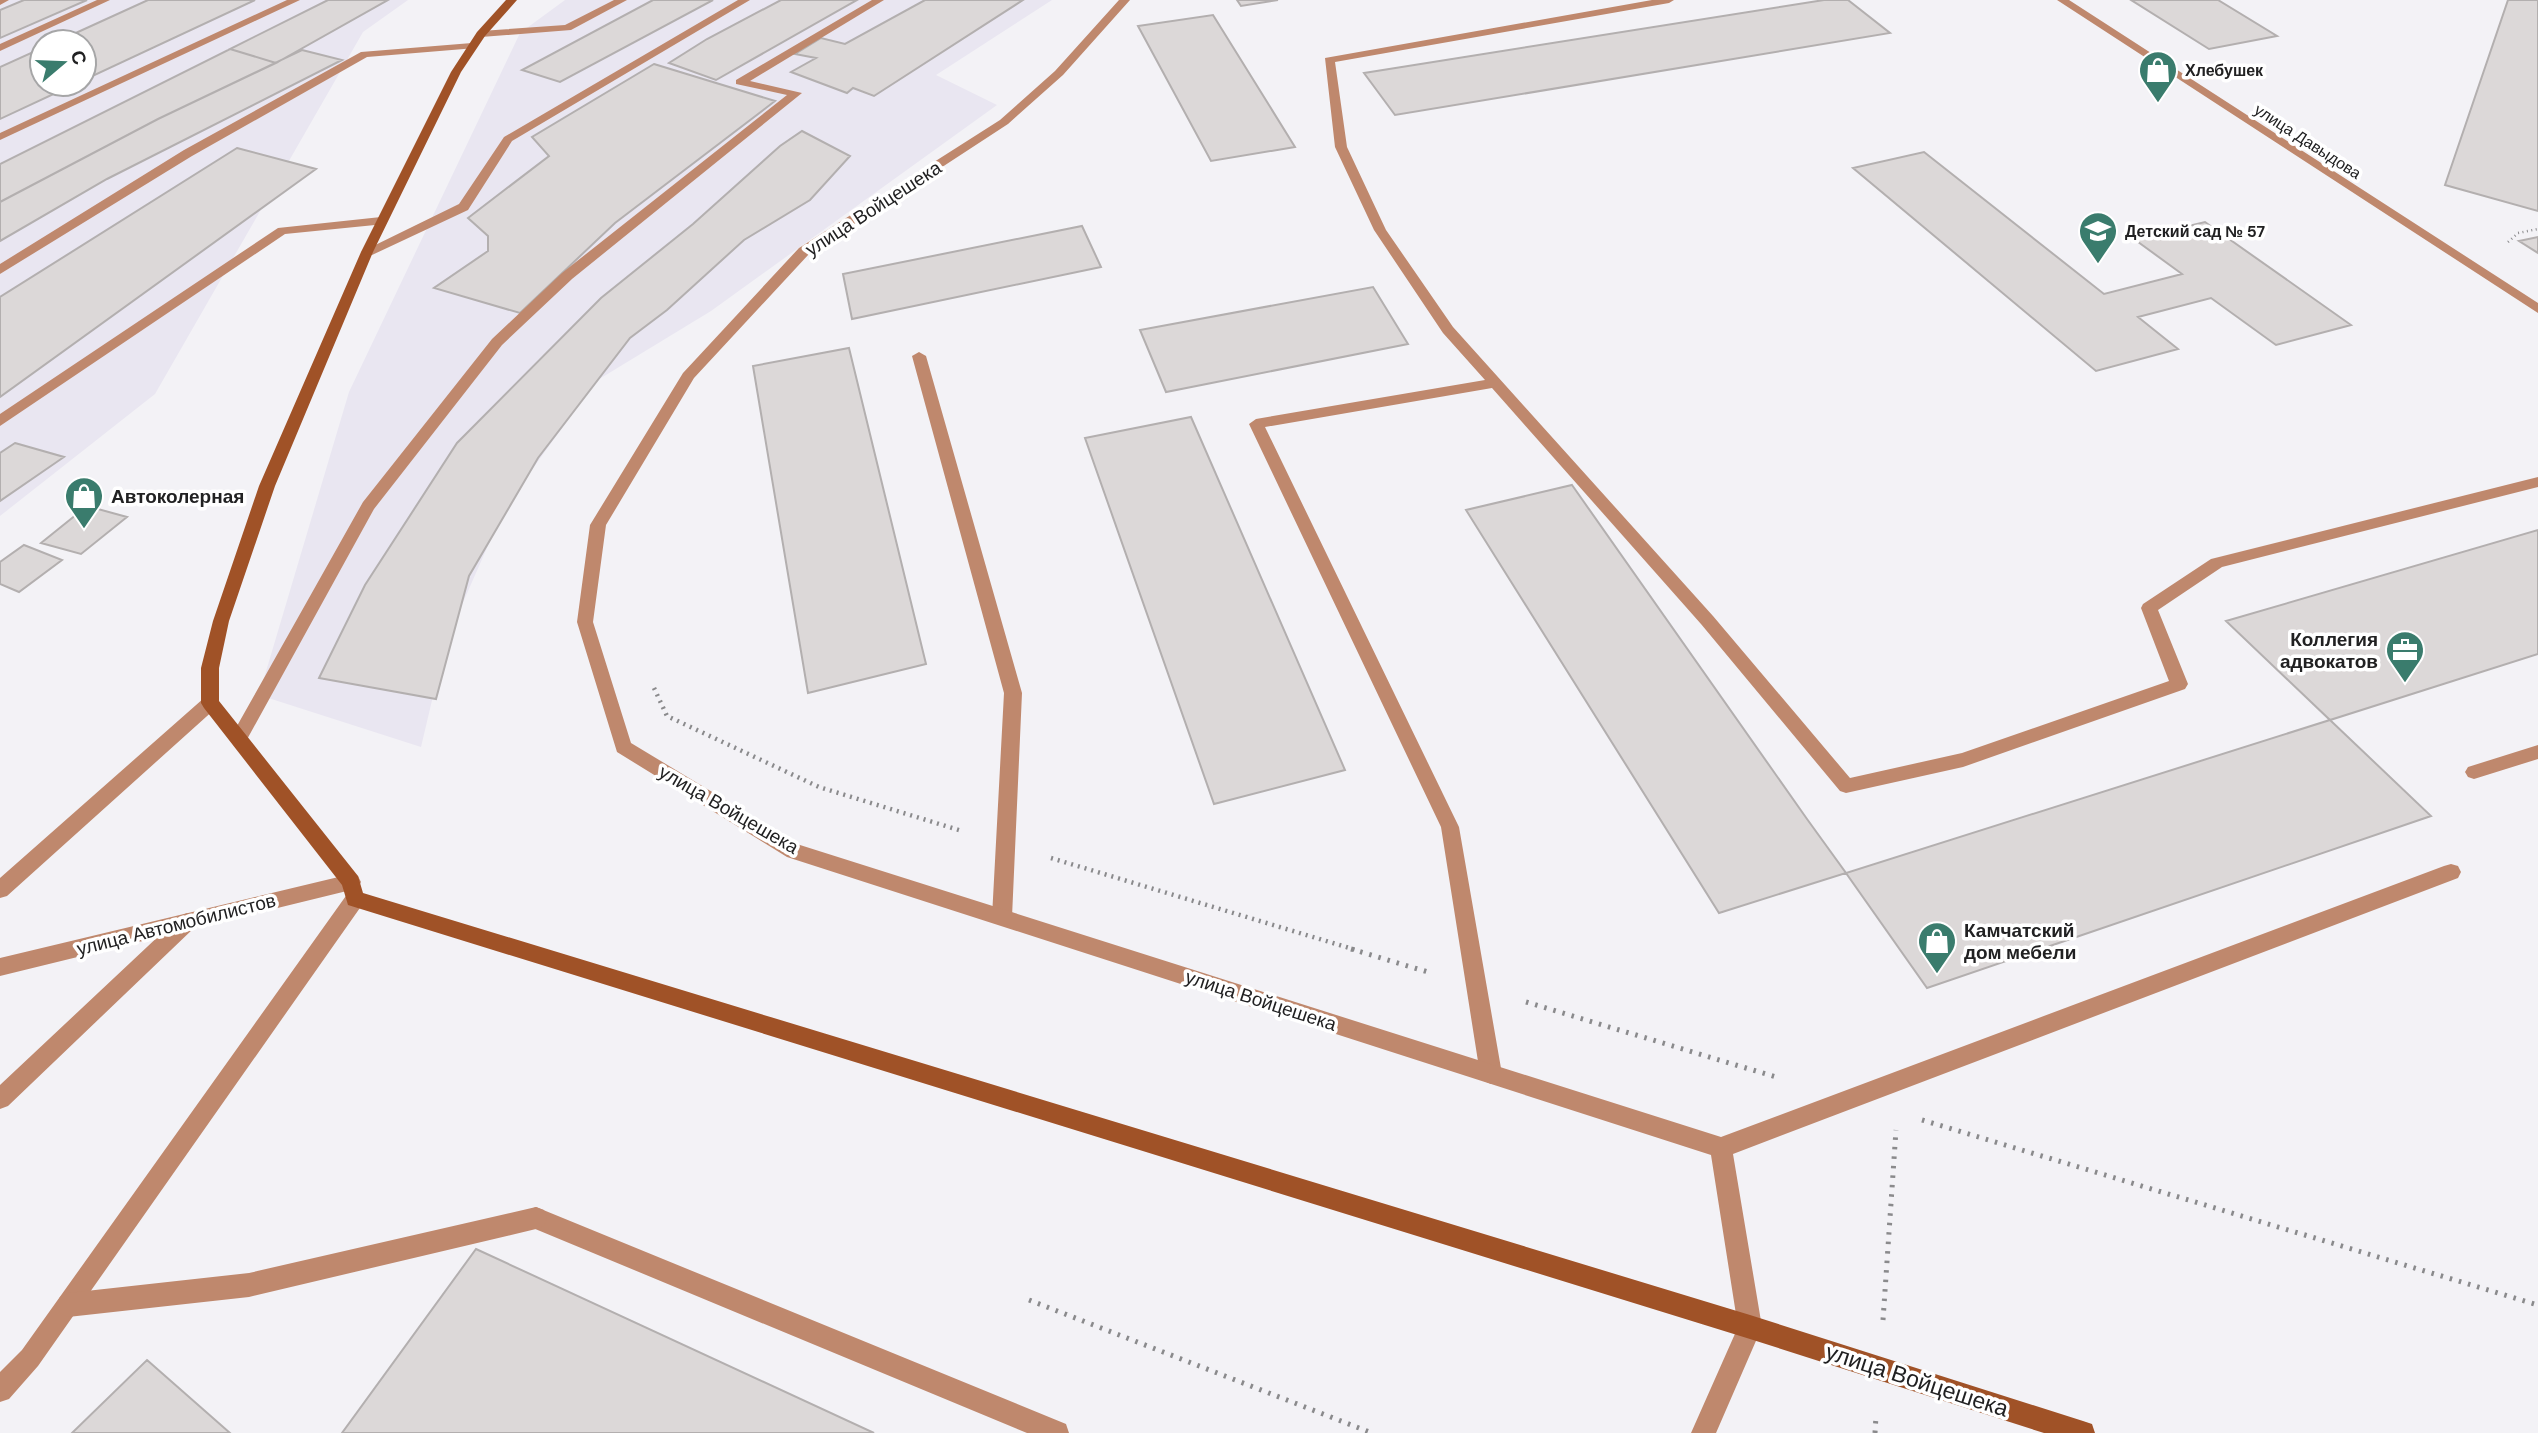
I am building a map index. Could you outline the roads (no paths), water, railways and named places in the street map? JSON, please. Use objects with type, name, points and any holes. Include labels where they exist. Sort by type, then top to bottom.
[{"type":"main road","points":[[353,890],[210,703],[210,668],[221,621],[267,486],[367,252],[456,72],[476,40],[512,0]]},
{"type":"main road","name":"улица Войцешека","points":[[353,890],[2083,1433]]},
{"type":"street","points":[[0,48],[105,0]]},
{"type":"street","points":[[0,137],[295,0]]},
{"type":"street","points":[[0,270],[188,153],[365,54],[566,28],[622,0]]},
{"type":"street","points":[[367,252],[464,207],[508,139],[745,0]]},
{"type":"street","points":[[239,738],[368,506],[497,342],[567,276],[796,93],[740,82],[879,0]]},
{"type":"street","name":"улица Войцешека","points":[[1125,0],[1059,73],[1004,122],[804,251],[688,376],[597,525],[585,622],[623,747],[794,850],[1721,1148]]},
{"type":"street","points":[[1669,0],[1329,60],[1341,147],[1380,230],[1448,330],[1707,620],[1846,786],[1963,760],[2179,684],[2149,608],[2217,563],[2538,482]]},
{"type":"street","name":"улица Давыдова","points":[[2062,0],[2538,309]]},
{"type":"street","points":[[0,421],[282,231],[381,222]]},
{"type":"street","points":[[919,356],[1013,693],[1002,918]]},
{"type":"street","points":[[1491,1074],[1450,827],[1256,424],[1495,383]]},
{"type":"street","points":[[0,890],[210,703]]},
{"type":"street","points":[[2474,772],[2538,752]]},
{"type":"street","points":[[1703,1433],[1751,1327],[1721,1148],[2451,872]]},
{"type":"street","points":[[0,1390],[30,1358],[68,1305],[353,890]]},
{"type":"street","name":"улица Автомобилистов","points":[[0,967],[187,922],[353,890]]},
{"type":"street","points":[[0,1099],[187,922]]},
{"type":"street","points":[[68,1305],[249,1285],[536,1218],[1056,1433]]},
{"type":"place","name":"Хлебушек","points":[[2158,104]]},
{"type":"place","name":"Детский сад № 57","points":[[2098,265]]},
{"type":"place","name":"Автоколерная","points":[[84,530]]},
{"type":"place","name":"Коллегия адвокатов","points":[[2405,684]]},
{"type":"place","name":"Камчатский дом мебели","points":[[1937,975]]}]
